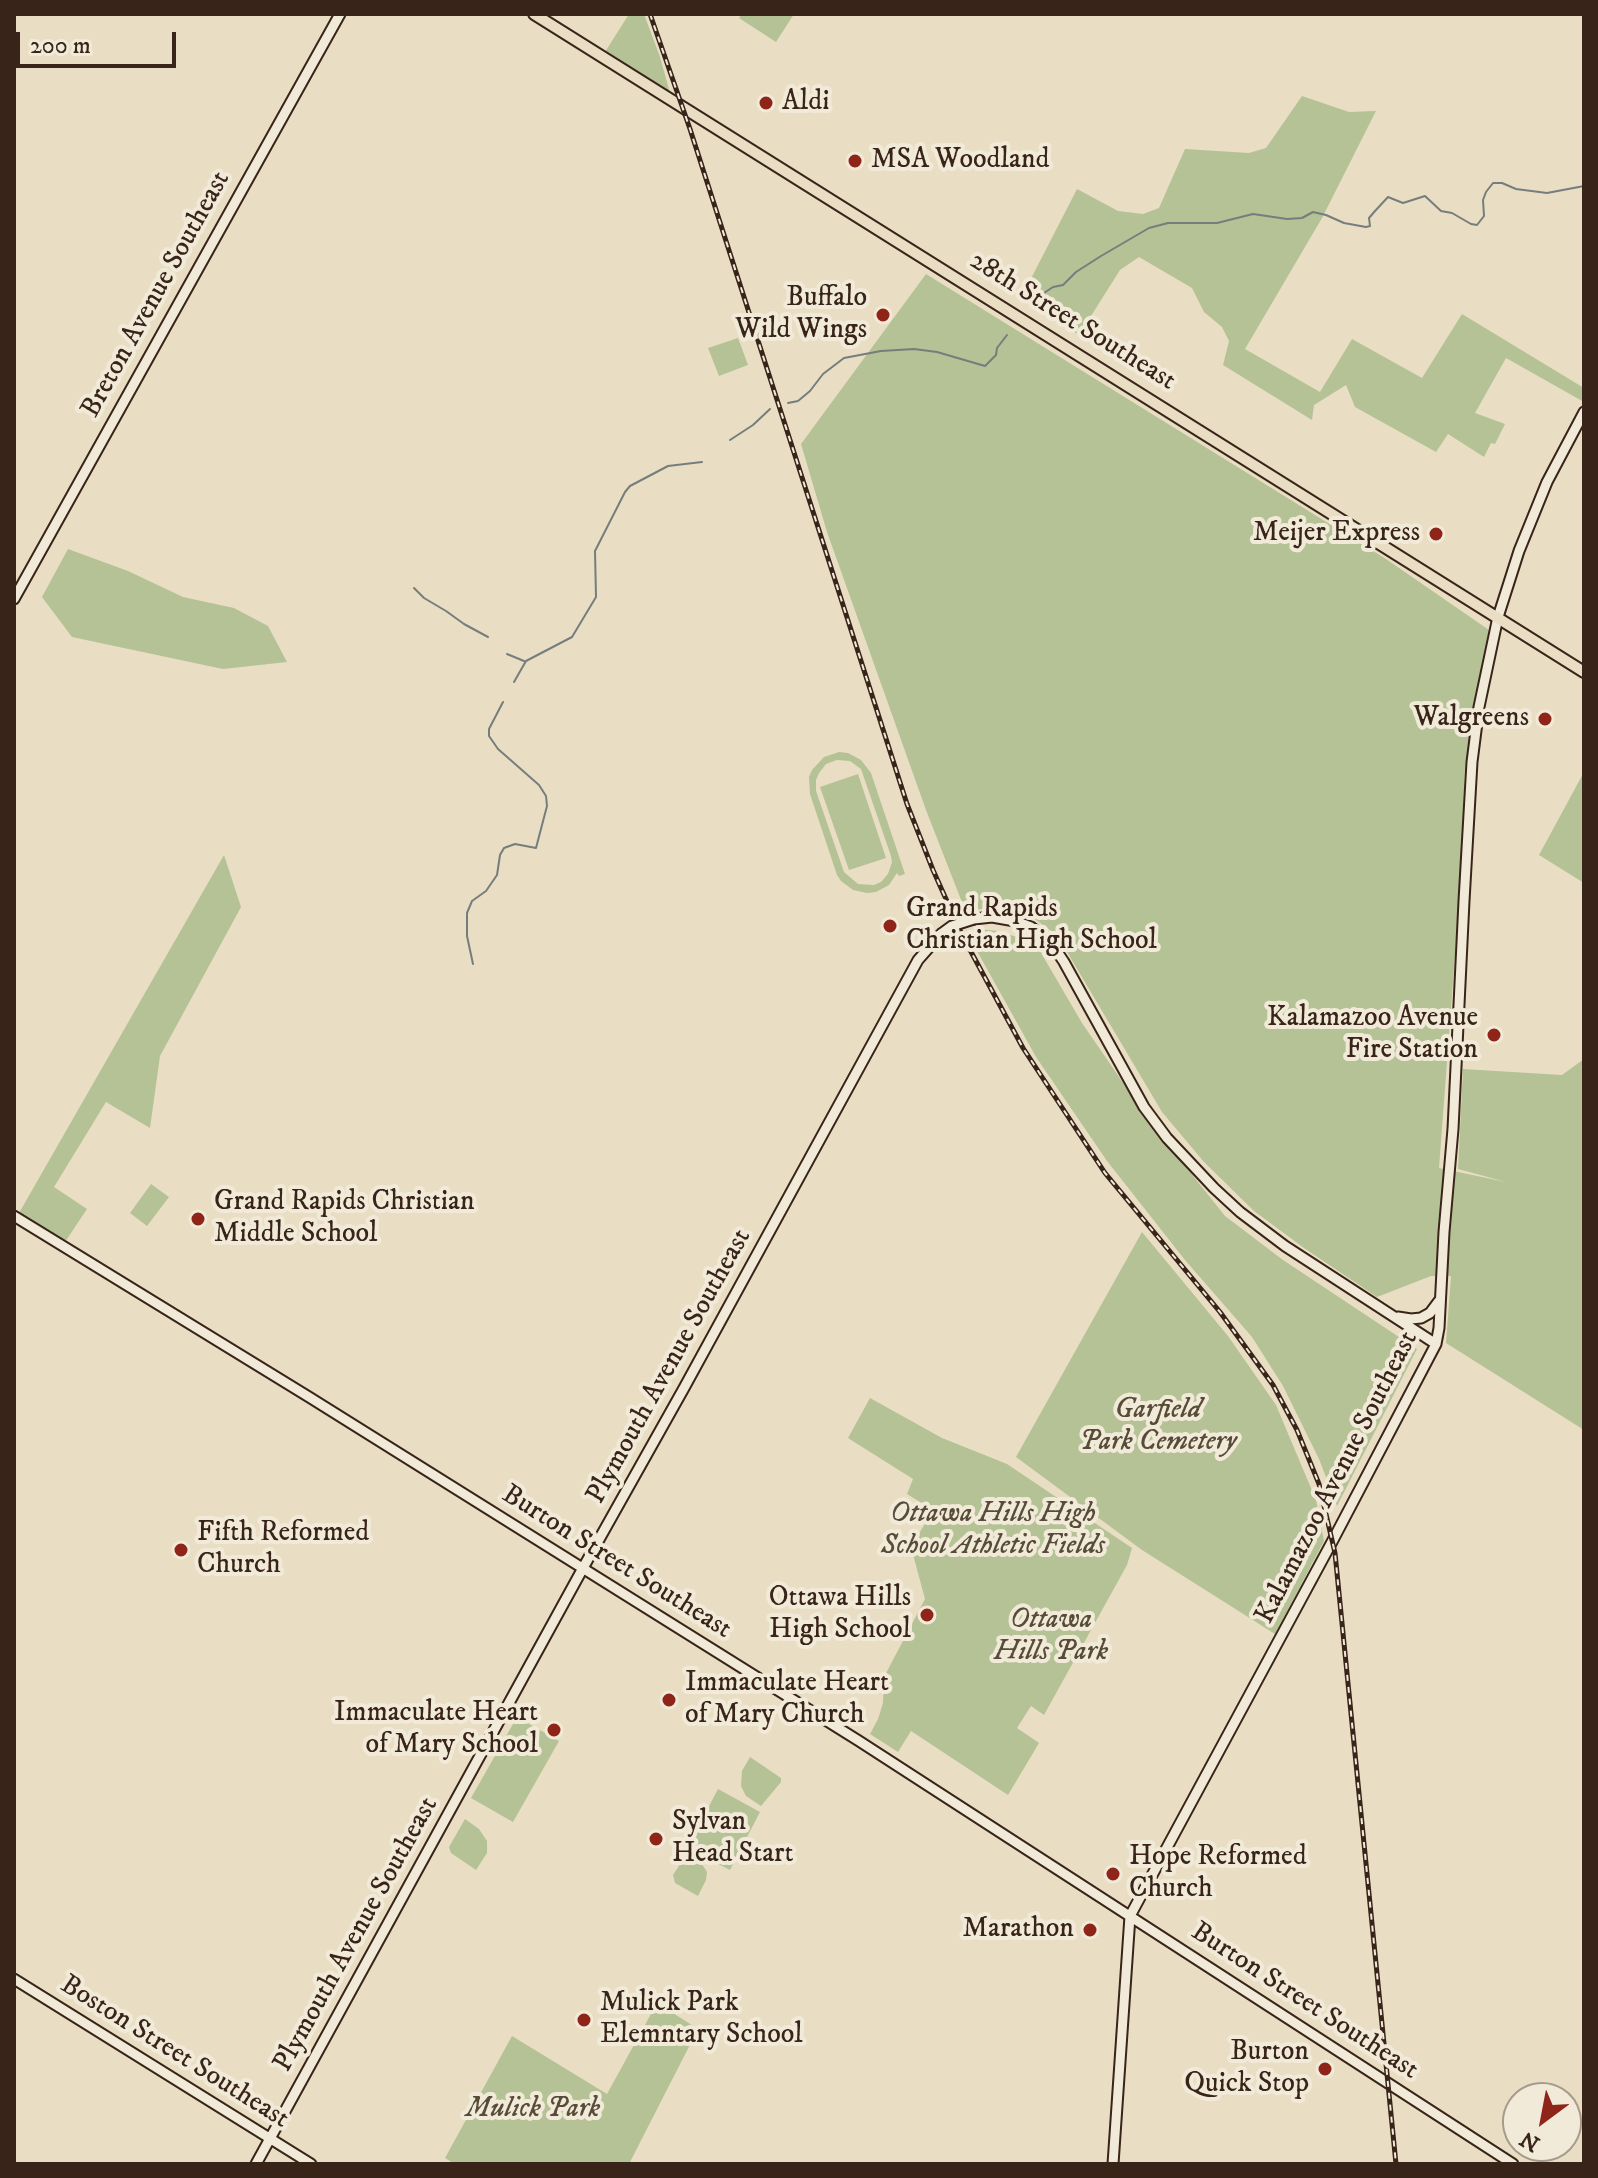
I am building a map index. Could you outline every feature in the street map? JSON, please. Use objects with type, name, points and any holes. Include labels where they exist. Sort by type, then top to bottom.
[{"type":"main road","name":"Breton Avenue Southeast","points":[[14,599],[340,14]]},
{"type":"main road","name":"28th Street Southeast","points":[[534,14],[1584,672]]},
{"type":"main road","name":"Kalamazoo Avenue Southeast","points":[[1113,2164],[1130,1916],[1436,1344],[1453,1129],[1472,762],[1479,707],[1498,617],[1531,518],[1565,444],[1584,412]]},
{"type":"main road","name":"Plymouth Avenue Southeast","points":[[256,2164],[918,960],[941,934],[952,926],[986,917],[1021,923],[1050,941],[1144,1107],[1167,1138],[1240,1212],[1285,1246],[1393,1316]]},
{"type":"main road","name":"Burton Street Southeast","points":[[14,1216],[885,1758],[1513,2164]]},
{"type":"main road","points":[[1393,1316],[1421,1318],[1430,1313],[1441,1298]]},
{"type":"main road","points":[[1393,1316],[1436,1344]]},
{"type":"main road","name":"Boston Street Southeast","points":[[14,1979],[311,2164]]},
{"type":"green space","points":[[629,14],[644,14],[670,93],[605,52]]},
{"type":"green space","points":[[742,14],[794,14],[776,42],[739,18]]},
{"type":"green space","points":[[1302,96],[1349,112],[1376,111],[1322,218],[1245,349],[1320,392],[1352,339],[1422,378],[1462,314],[1584,388],[1584,402],[1506,358],[1475,413],[1505,424],[1495,444],[1491,443],[1484,457],[1448,434],[1436,452],[1355,407],[1346,385],[1314,405],[1312,420],[1223,365],[1229,341],[1222,327],[1204,312],[1192,288],[1139,257],[1120,270],[1079,335],[1021,298],[1077,189],[1118,211],[1143,214],[1159,208],[1185,149],[1249,153],[1266,148]]},
{"type":"green space","points":[[926,274],[1386,559],[1489,630],[1465,768],[1459,902],[1439,1168],[1506,1182],[1458,1169],[1463,1069],[1562,1075],[1584,1059],[1584,1430],[1446,1343],[1451,1276],[1431,1276],[1377,1297],[1254,1211],[1204,1162],[1162,1112],[1057,935],[1019,911],[1004,908],[965,910],[827,532],[801,444]]},
{"type":"green space","points":[[738,338],[748,365],[719,376],[708,348]]},
{"type":"green space","points":[[68,549],[128,571],[183,597],[234,608],[268,626],[287,662],[223,669],[72,637],[42,597]]},
{"type":"green space","points":[[839,752],[848,753],[861,760],[871,773],[905,874],[899,876],[897,873],[889,885],[876,892],[853,890],[837,875],[810,794],[809,777],[824,757]],"holes":[[[837,760],[850,761],[861,769],[891,856],[888,874],[874,885],[858,884],[844,872],[816,791],[816,780],[826,764]]]},
{"type":"green space","points":[[1584,772],[1584,883],[1539,855]]},
{"type":"green space","points":[[858,774],[886,858],[849,870],[820,787]]},
{"type":"green space","points":[[224,855],[241,907],[160,1056],[150,1128],[106,1102],[54,1187],[87,1209],[65,1242],[19,1213]]},
{"type":"green space","points":[[978,929],[1020,938],[1040,951],[1082,1023],[1150,1122],[1225,1216],[1283,1260],[1417,1349],[1337,1506],[1319,1459],[1283,1386],[1252,1337],[1185,1260],[1107,1161],[1036,1057],[967,933]]},
{"type":"green space","points":[[151,1184],[169,1197],[147,1226],[130,1213]]},
{"type":"green space","name":"Garfield Park Cemetery","points":[[1142,1232],[1228,1336],[1276,1405],[1316,1500],[1324,1541],[1275,1634],[1142,1550],[1016,1457]]},
{"type":"green space","name":"Ottawa Hills High School Athletic Fields","points":[[870,1398],[942,1438],[1007,1464],[1132,1548],[1127,1565],[1044,1715],[1031,1706],[1017,1728],[1039,1743],[1008,1795],[911,1731],[898,1752],[870,1734],[883,1703],[884,1677],[925,1599],[911,1547],[933,1510],[907,1494],[913,1479],[848,1438]]},
{"type":"green space","points":[[517,1717],[559,1741],[513,1822],[471,1798]]},
{"type":"green space","points":[[750,1757],[781,1778],[761,1806],[746,1796],[741,1786],[742,1771]]},
{"type":"green space","points":[[718,1789],[760,1812],[730,1870],[687,1848]]},
{"type":"green space","points":[[465,1819],[479,1829],[487,1841],[487,1853],[476,1870],[451,1853],[449,1847]]},
{"type":"green space","points":[[688,1852],[700,1861],[707,1872],[698,1896],[675,1883],[673,1875]]},
{"type":"green space","name":"Mulick Park","points":[[657,2003],[697,2031],[629,2164],[455,2164],[445,2158],[512,2036],[607,2094]]},
{"type":"waterway","points":[[1037,302],[1044,293],[1063,285],[1076,272],[1101,256],[1149,228],[1168,223],[1217,223],[1253,214],[1302,218],[1313,212],[1366,227],[1370,226],[1369,218],[1388,197],[1403,203],[1425,196],[1441,211],[1477,225],[1484,216],[1483,200],[1493,183],[1547,193],[1584,186]]},
{"type":"waterway","points":[[788,403],[798,401],[823,374],[844,358],[914,349],[937,352],[985,366],[996,355],[997,348],[1007,335]]},
{"type":"waterway","points":[[730,440],[770,409]]},
{"type":"waterway","points":[[514,682],[526,661],[572,637],[596,597],[595,551],[630,486],[668,466],[702,462]]},
{"type":"waterway","points":[[414,588],[424,598],[488,637]]},
{"type":"waterway","points":[[507,654],[524,661]]},
{"type":"waterway","points":[[473,964],[467,936],[467,913],[472,901],[486,891],[497,875],[504,848],[515,844],[536,848],[547,806],[546,796],[539,785],[498,749],[489,736],[489,729],[503,702]]},
{"type":"railway","points":[[650,14],[690,129],[907,804],[963,937],[1023,1048],[1105,1173],[1220,1312],[1273,1385],[1297,1430],[1319,1484],[1335,1553],[1396,2164]]},
{"type":"place","name":"Aldi","points":[[766,103]]},
{"type":"place","name":"MSA Woodland","points":[[855,161]]},
{"type":"place","name":"Buffalo Wild Wings","points":[[883,315]]},
{"type":"place","name":"Meijer Express","points":[[1436,534]]},
{"type":"place","name":"Walgreens","points":[[1545,719]]},
{"type":"place","name":"Grand Rapids Christian High School","points":[[890,926]]},
{"type":"place","name":"Kalamazoo Avenue Fire Station","points":[[1494,1035]]},
{"type":"place","name":"Grand Rapids Christian Middle School","points":[[198,1219]]},
{"type":"place","name":"Fifth Reformed Church","points":[[181,1550]]},
{"type":"place","name":"Ottawa Hills High School","points":[[927,1615]]},
{"type":"place","name":"Immaculate Heart of Mary Church","points":[[669,1700]]},
{"type":"place","name":"Immaculate Heart of Mary School","points":[[554,1730]]},
{"type":"place","name":"Sylvan Head Start","points":[[656,1839]]},
{"type":"place","name":"Hope Reformed Church","points":[[1113,1874]]},
{"type":"place","name":"Marathon","points":[[1090,1930]]},
{"type":"place","name":"Mulick Park Elemntary School","points":[[584,2020]]},
{"type":"place","name":"Burton Quick Stop","points":[[1325,2069]]},
{"type":"park label","name":"Ottawa Hills Park","points":[[1051,1637]]}]
